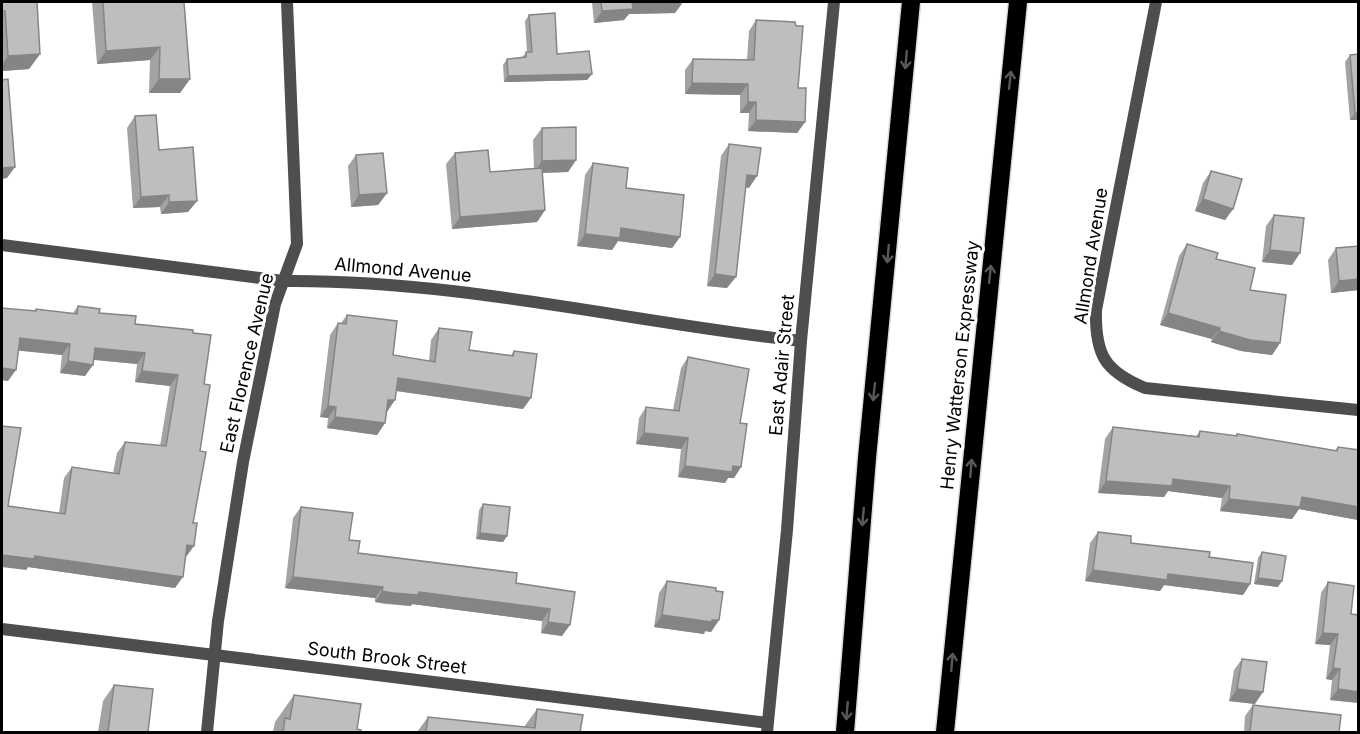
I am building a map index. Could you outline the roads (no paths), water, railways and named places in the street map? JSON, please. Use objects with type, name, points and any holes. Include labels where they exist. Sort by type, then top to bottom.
[{"type":"highway","points":[[845,732],[911,2]]},
{"type":"highway","name":"Henry Watterson Expressway","points":[[946,728],[1018,2]]},
{"type":"street","name":"East Florence Avenue","points":[[207,732],[214,655],[243,462],[275,303],[297,244],[287,2]]},
{"type":"street","name":"East Adair Street","points":[[768,728],[787,530],[801,341],[834,2]]},
{"type":"street","name":"Allmond Avenue","points":[[1156,2],[1096,310],[1095,335],[1103,360],[1123,379],[1145,388],[1359,410]]},
{"type":"street","name":"Allmond Avenue","points":[[2,244],[283,281],[318,280],[446,290],[801,341]]},
{"type":"street","name":"South Brook Street","points":[[2,629],[768,728]]}]
